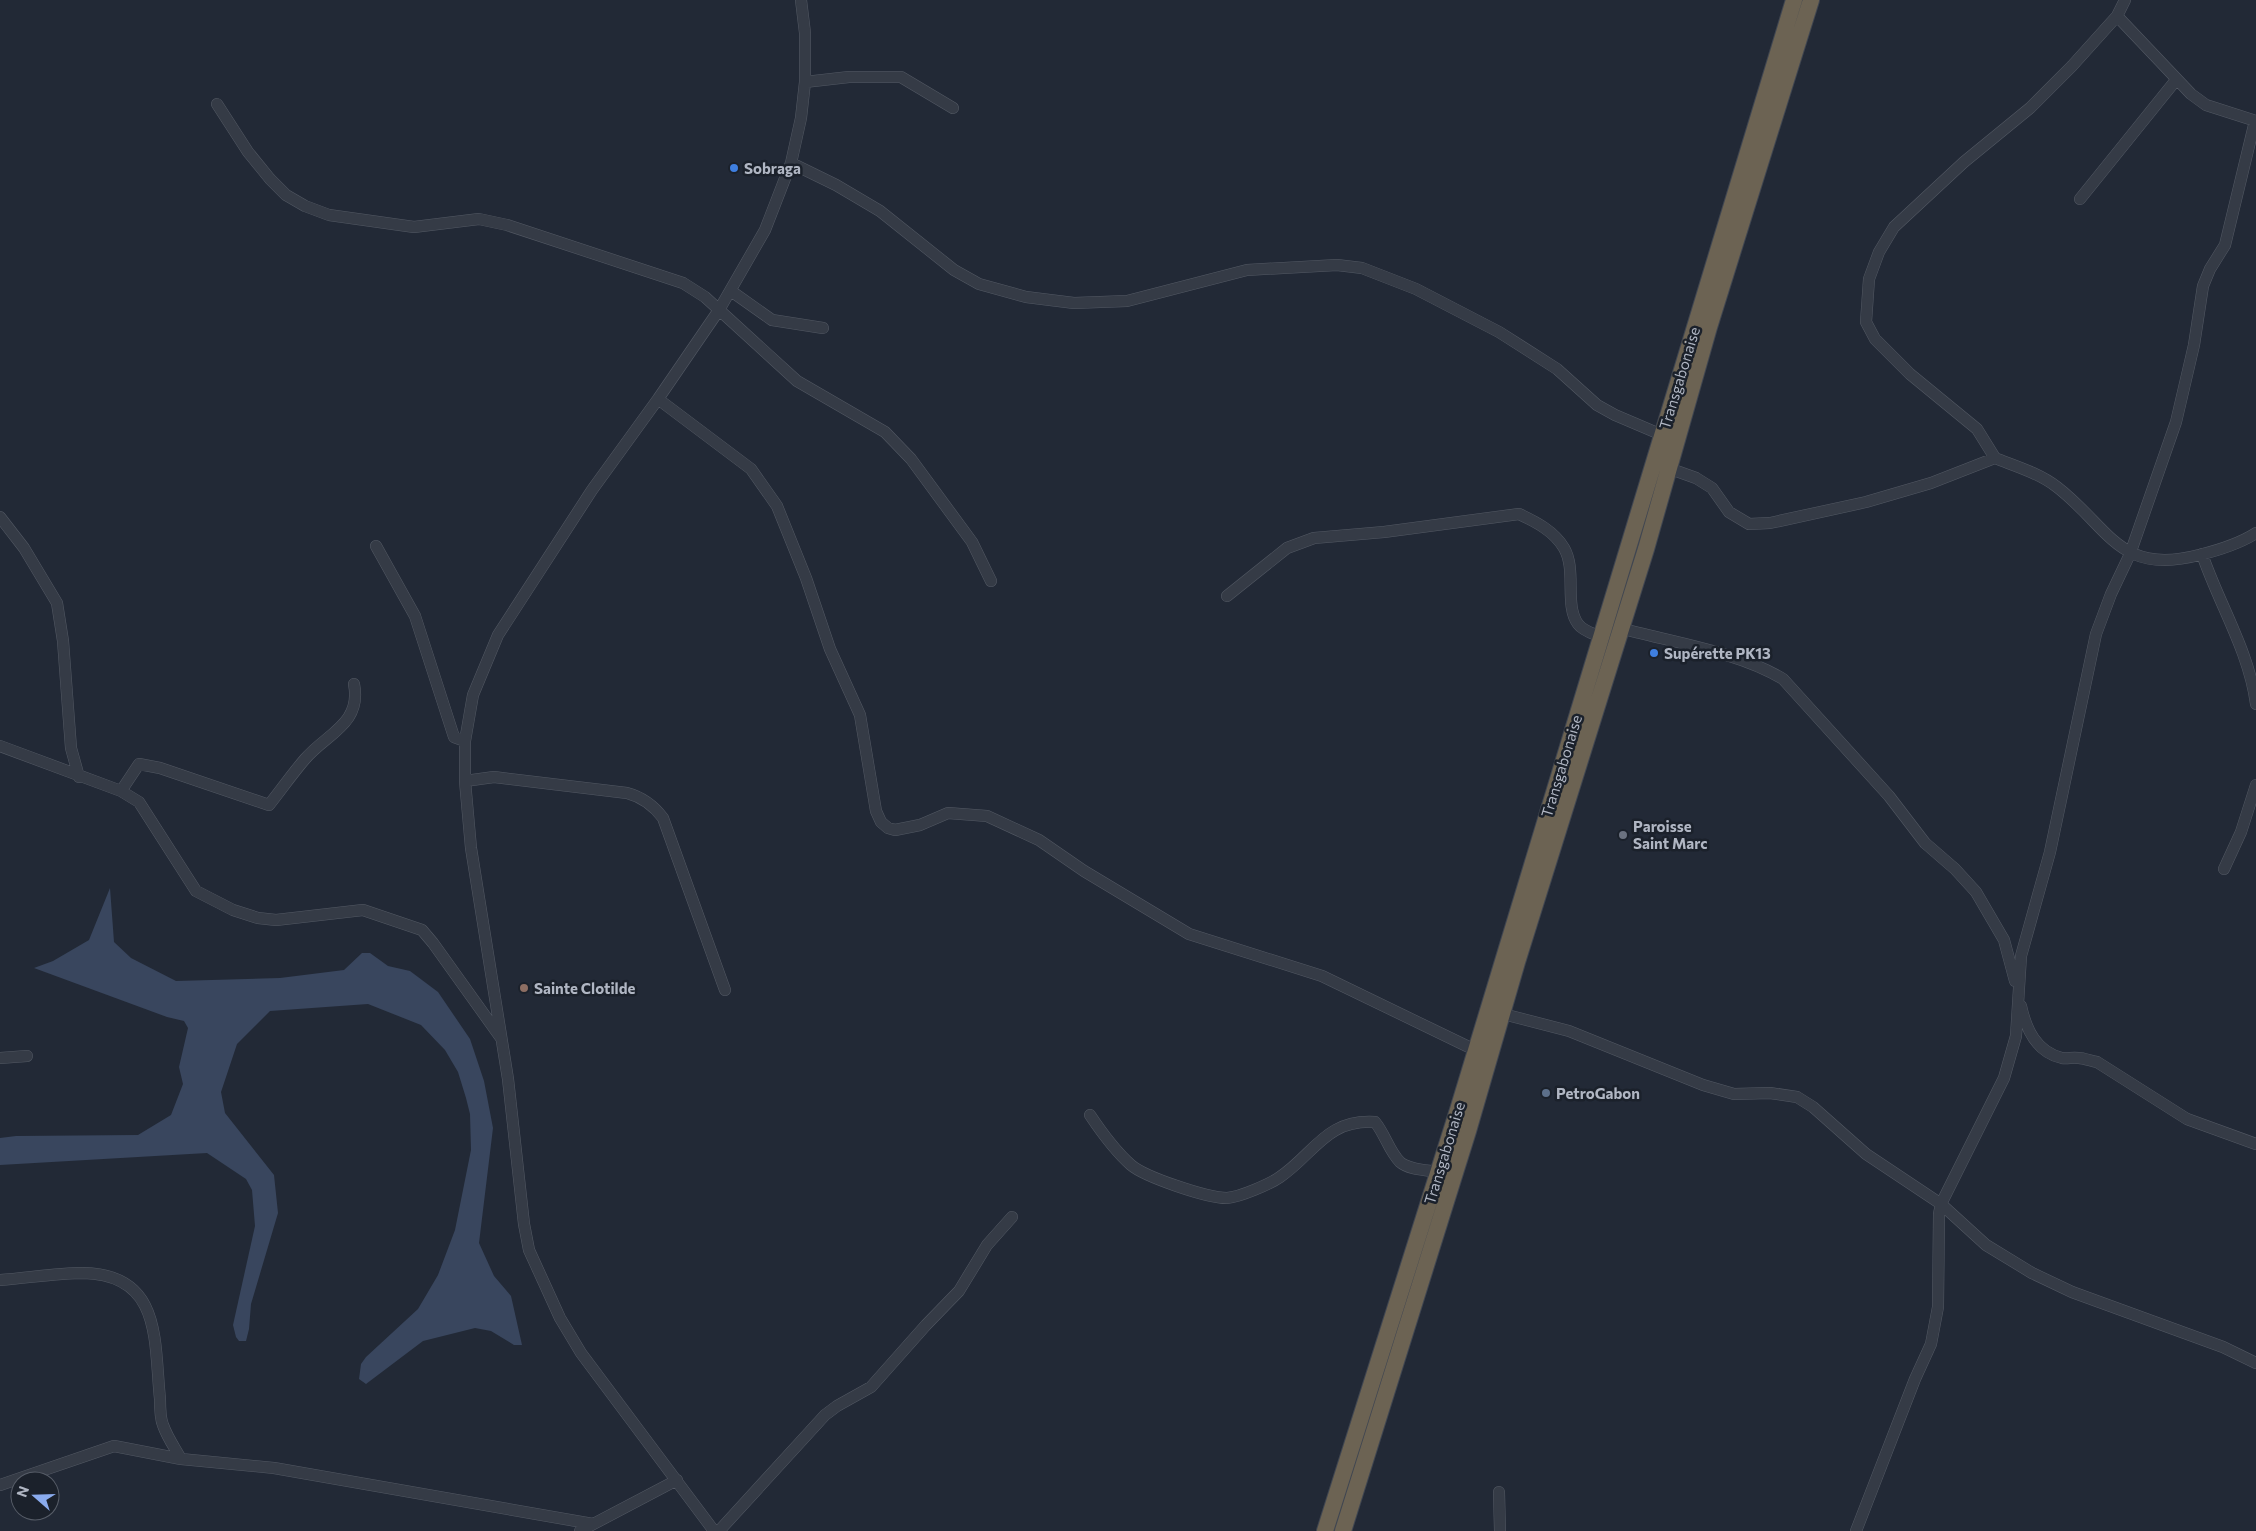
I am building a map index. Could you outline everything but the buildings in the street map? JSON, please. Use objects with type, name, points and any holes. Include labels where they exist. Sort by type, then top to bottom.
[{"type":"highway","name":"Transgabonaise","points":[[1326,1531],[1438,1172],[1794,0]]},
{"type":"highway","name":"Transgabonaise","points":[[1342,1531],[1436,1236],[1620,628],[1646,549],[1709,327],[1811,0]]},
{"type":"street","points":[[714,1531],[582,1354],[560,1318],[529,1250],[524,1224],[520,1169],[502,1040],[475,882],[465,781],[465,741],[473,695],[498,636],[592,490],[719,310],[765,230],[791,162],[801,118],[805,82],[806,33],[801,0]]},
{"type":"street","points":[[2126,0],[2117,16],[2072,66],[2030,108],[1964,162],[1894,227],[1879,252],[1869,279],[1866,322],[1875,339],[1910,374],[1977,429],[1995,458],[2037,475],[2057,487],[2130,554],[2146,560],[2166,561],[2226,548],[2256,533]]},
{"type":"street","points":[[1856,1531],[1915,1379],[1931,1344],[1938,1307],[1939,1214],[1942,1204],[2004,1078],[2016,1036],[2017,992],[2021,956],[2050,852],[2096,634],[2111,594],[2130,554],[2176,422],[2194,345],[2204,286],[2210,269],[2224,245],[2256,121],[2206,105],[2176,80],[2117,16]]},
{"type":"street","points":[[805,82],[849,77],[901,77],[953,108]]},
{"type":"street","points":[[2080,199],[2176,80]]},
{"type":"street","points":[[216,104],[248,152],[270,179],[286,195],[305,206],[329,215],[414,227],[479,219],[507,225],[682,283],[705,297],[798,381],[885,432],[910,459],[972,542],[990,580]]},
{"type":"street","points":[[791,162],[836,185],[880,211],[954,270],[979,284],[1026,297],[1074,303],[1127,301],[1247,270],[1337,264],[1362,268],[1416,289],[1499,332],[1557,369],[1598,405],[1615,416],[1662,435]]},
{"type":"street","points":[[731,291],[772,320],[823,328]]},
{"type":"street","points":[[658,399],[751,469],[777,506],[806,578],[830,649],[860,715],[876,811],[881,822],[888,828],[902,830],[948,813],[987,816],[1039,840],[1084,872],[1188,934],[1322,976],[1475,1050]]},
{"type":"street","points":[[1668,468],[1696,478],[1712,488],[1729,512],[1749,524],[1770,523],[1866,502],[1931,484],[1995,458]]},
{"type":"street","points":[[1226,596],[1287,548],[1314,538],[1384,532],[1519,514],[1535,521],[1553,534],[1565,550],[1569,567],[1572,613],[1578,625],[1601,637]]},
{"type":"street","points":[[0,518],[24,548],[57,602],[63,641],[71,748],[79,777]]},
{"type":"street","points":[[376,546],[415,616],[454,737],[465,741]]},
{"type":"street","points":[[2202,554],[2213,587],[2244,655],[2256,704]]},
{"type":"street","points":[[1620,628],[1735,659],[1768,670],[1783,679],[1889,796],[1925,843],[1955,869],[1976,892],[2004,940],[2026,1027],[2036,1043],[2048,1052],[2062,1058],[2080,1058],[2097,1062],[2187,1119],[2256,1144]]},
{"type":"street","points":[[121,791],[139,764],[160,768],[269,805],[306,758],[349,719],[356,694],[354,684]]},
{"type":"street","points":[[0,746],[79,777],[121,791],[139,802],[196,891],[234,910],[258,918],[276,920],[363,910],[422,930],[502,1040]]},
{"type":"street","points":[[465,781],[494,777],[627,792],[656,809],[663,818],[725,990]]},
{"type":"street","points":[[2224,869],[2241,832],[2256,785]]},
{"type":"street","points":[[1503,1014],[1569,1031],[1703,1085],[1734,1094],[1770,1093],[1797,1097],[1812,1107],[1866,1154],[1942,1204],[1986,1245],[2032,1273],[2072,1292],[2223,1347],[2256,1363]]},
{"type":"street","points":[[0,1058],[27,1056]]},
{"type":"street","points":[[1090,1115],[1112,1146],[1132,1166],[1154,1178],[1211,1196],[1228,1198],[1245,1193],[1279,1178],[1324,1137],[1344,1125],[1357,1121],[1375,1122],[1382,1130],[1401,1163],[1417,1169],[1438,1172]]},
{"type":"street","points":[[719,1531],[825,1415],[871,1387],[926,1325],[959,1292],[987,1245],[1012,1217]]},
{"type":"street","points":[[0,1280],[84,1273],[111,1277],[133,1288],[143,1299],[155,1340],[162,1424],[181,1459]]},
{"type":"street","points":[[0,1486],[114,1446],[181,1459],[274,1468],[592,1524]]},
{"type":"street","points":[[580,1531],[677,1480]]},
{"type":"street","points":[[1499,1492],[1500,1531]]},
{"type":"water","points":[[110,888],[114,942],[131,958],[176,981],[280,978],[344,970],[362,953],[370,953],[388,966],[410,971],[438,992],[470,1039],[484,1081],[493,1128],[479,1243],[494,1276],[511,1296],[522,1345],[514,1345],[491,1331],[475,1328],[423,1341],[366,1384],[359,1379],[361,1364],[366,1357],[418,1309],[438,1275],[455,1230],[471,1150],[470,1114],[466,1098],[458,1072],[445,1050],[421,1025],[368,1004],[270,1011],[237,1044],[221,1092],[225,1113],[274,1175],[278,1213],[251,1304],[246,1341],[239,1341],[233,1325],[255,1226],[252,1190],[246,1179],[207,1153],[0,1165],[0,1138],[16,1136],[138,1135],[171,1115],[183,1084],[179,1067],[188,1028],[184,1021],[167,1017],[34,968],[53,961],[89,940]]},
{"type":"place","name":"Sobraga","points":[[734,168]]},
{"type":"place","name":"Supérette PK13","points":[[1654,653]]},
{"type":"place","name":"Paroisse Saint Marc","points":[[1623,835]]},
{"type":"place","name":"Sainte Clotilde","points":[[524,988]]},
{"type":"place","name":"PetroGabon","points":[[1546,1093]]}]
